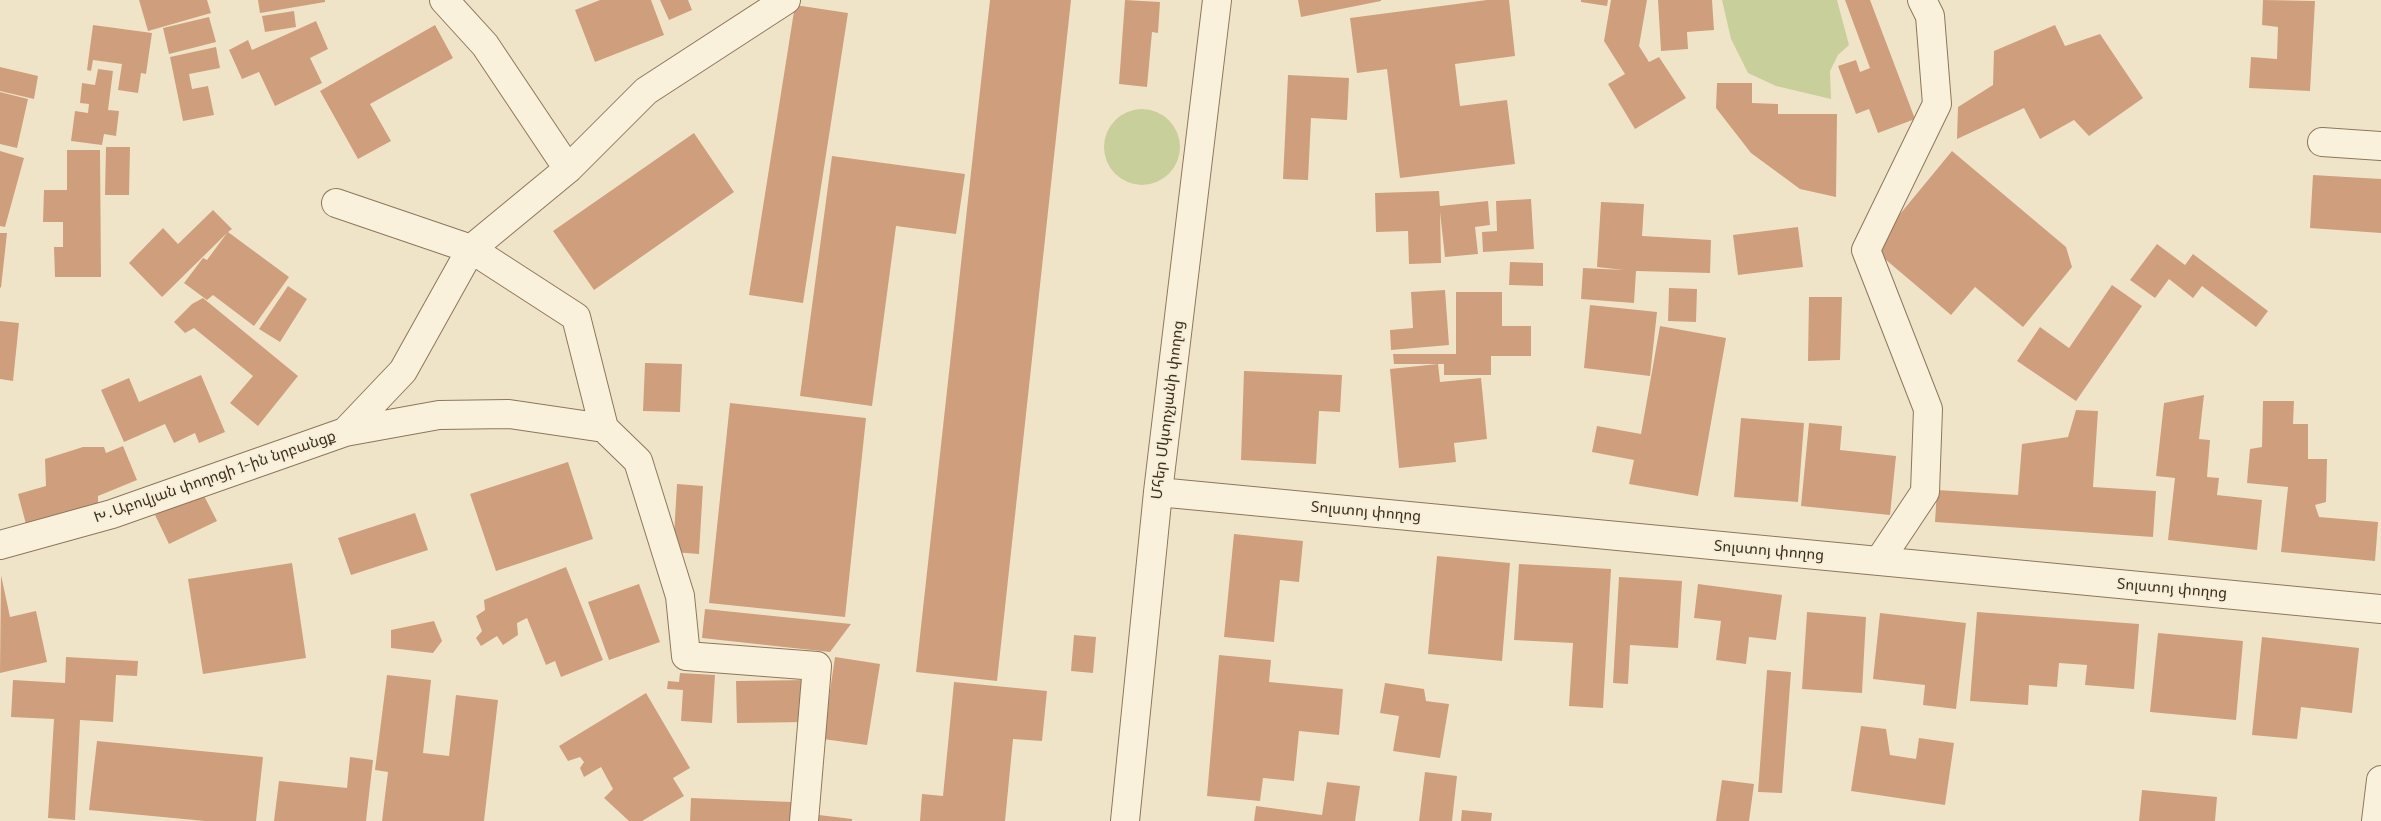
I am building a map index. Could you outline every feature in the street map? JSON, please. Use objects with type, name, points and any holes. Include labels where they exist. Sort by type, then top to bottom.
[{"type":"street","points":[[444,0],[485,45],[568,169]]},
{"type":"street","name":"Խ․Աբովյան փողոցի 1-ին նրբանցք","points":[[0,545],[112,514],[345,432],[403,372],[471,249],[568,169],[646,92],[786,0]]},
{"type":"street","name":"Մհեր Մկտրչյանի փողոց","points":[[1126,821],[1158,492],[1217,0]]},
{"type":"street","points":[[1879,561],[1925,492],[1928,409],[1866,250],[1937,104],[1930,16],[1922,0]]},
{"type":"street","points":[[2322,142],[2381,146]]},
{"type":"street","points":[[336,203],[471,249],[576,317],[604,428],[638,461],[680,596],[686,656],[818,666],[804,821]]},
{"type":"street","points":[[345,432],[439,415],[509,414],[604,428]]},
{"type":"street","name":"Տոլստոյ փողոց","points":[[1158,492],[2381,609]]},
{"type":"street","points":[[2376,821],[2381,780]]},
{"type":"green space","points":[[1722,0],[1837,0],[1849,45],[1838,55],[1830,71],[1831,99],[1776,86],[1748,73],[1731,39]]},
{"type":"green space","points":[[1135,109],[1149,109],[1163,115],[1174,126],[1178,132],[1180,147],[1178,162],[1169,174],[1157,183],[1135,185],[1121,179],[1110,168],[1104,154],[1104,140],[1110,126],[1121,115]]},
{"type":"building","points":[[139,0],[207,0],[211,13],[148,31]]},
{"type":"building","points":[[258,0],[325,0],[325,2],[260,13]]},
{"type":"building","points":[[600,0],[651,0],[664,35],[595,62],[575,10]]},
{"type":"building","points":[[660,0],[688,0],[692,10],[669,20]]},
{"type":"building","points":[[990,0],[1071,0],[997,681],[916,672]]},
{"type":"building","points":[[1125,0],[1160,2],[1158,33],[1152,32],[1147,87],[1119,84]]},
{"type":"building","points":[[1298,0],[1381,0],[1381,1],[1301,17]]},
{"type":"building","points":[[1487,0],[1509,0],[1515,56],[1455,64],[1460,106],[1507,100],[1515,164],[1400,178],[1387,69],[1357,73],[1350,18]]},
{"type":"building","points":[[1581,0],[1608,0],[1607,6],[1581,2]]},
{"type":"building","points":[[1611,0],[1647,0],[1639,46],[1649,62],[1659,57],[1686,98],[1635,129],[1608,84],[1625,74],[1604,41]]},
{"type":"building","points":[[1658,0],[1712,0],[1714,30],[1687,32],[1688,49],[1661,51]]},
{"type":"building","points":[[1845,0],[1870,0],[1915,119],[1878,133],[1869,109],[1856,114],[1838,66],[1856,60],[1860,72],[1870,68]]},
{"type":"building","points":[[2263,0],[2315,1],[2310,91],[2249,88],[2251,57],[2277,59],[2278,27],[2262,25]]},
{"type":"building","points":[[795,5],[848,13],[803,303],[749,295]]},
{"type":"building","points":[[294,11],[296,27],[265,32],[262,16]]},
{"type":"building","points":[[209,17],[216,42],[169,54],[163,28]]},
{"type":"building","points":[[316,21],[328,49],[310,58],[322,83],[275,106],[259,72],[242,79],[229,50],[248,40],[252,50]]},
{"type":"building","points":[[93,25],[152,33],[146,74],[141,73],[138,93],[118,90],[122,64],[93,60],[91,71],[87,70]]},
{"type":"building","points":[[435,25],[453,58],[370,104],[391,141],[358,159],[320,91]]},
{"type":"building","points":[[2055,25],[2065,46],[2100,34],[2143,98],[2089,136],[2074,120],[2040,139],[2024,108],[1957,139],[1958,107],[1993,85],[1994,51]]},
{"type":"building","points":[[216,47],[220,68],[189,74],[192,89],[208,86],[214,115],[183,121],[170,57]]},
{"type":"building","points":[[0,67],[38,76],[34,99],[0,91]]},
{"type":"building","points":[[98,69],[113,71],[108,110],[119,111],[116,136],[104,134],[102,145],[71,141],[75,111],[88,113],[89,104],[80,103],[82,83],[95,85]]},
{"type":"building","points":[[1288,75],[1349,78],[1347,120],[1311,118],[1308,180],[1283,179]]},
{"type":"building","points":[[1717,83],[1752,83],[1752,103],[1778,104],[1778,114],[1837,114],[1836,197],[1800,189],[1751,153],[1716,108]]},
{"type":"building","points":[[0,92],[28,99],[17,148],[0,144]]},
{"type":"building","points":[[694,133],[734,192],[594,290],[553,231]]},
{"type":"building","points":[[106,147],[130,147],[129,195],[105,195]]},
{"type":"building","points":[[67,150],[100,150],[101,277],[55,277],[54,247],[63,247],[63,222],[43,222],[44,190],[67,190]]},
{"type":"building","points":[[0,151],[24,158],[5,227],[0,226]]},
{"type":"building","points":[[1952,151],[2066,247],[2072,267],[2023,327],[1975,287],[1951,315],[1872,248]]},
{"type":"building","points":[[832,156],[965,174],[956,234],[896,226],[872,406],[800,396]]},
{"type":"building","points":[[2313,175],[2381,179],[2381,233],[2310,228]]},
{"type":"building","points":[[1439,191],[1440,206],[1488,201],[1490,225],[1475,227],[1478,254],[1445,257],[1440,212],[1441,263],[1409,264],[1408,231],[1376,232],[1375,193]]},
{"type":"building","points":[[1531,199],[1534,249],[1483,252],[1482,232],[1497,231],[1496,201]]},
{"type":"building","points":[[1601,202],[1644,204],[1642,236],[1711,240],[1710,273],[1636,271],[1634,303],[1581,299],[1583,268],[1624,270],[1597,267]]},
{"type":"building","points":[[213,210],[232,229],[228,232],[289,277],[254,326],[213,295],[207,300],[184,283],[203,258],[207,260],[227,233],[162,297],[129,263],[163,228],[178,244]]},
{"type":"building","points":[[1798,227],[1803,267],[1738,275],[1733,235]]},
{"type":"building","points":[[0,233],[7,233],[1,288],[0,287]]},
{"type":"building","points":[[2157,244],[2185,265],[2193,254],[2268,311],[2256,327],[2202,286],[2193,298],[2169,279],[2155,298],[2130,280]]},
{"type":"building","points":[[1510,262],[1543,263],[1543,286],[1509,285]]},
{"type":"building","points":[[2112,285],[2142,306],[2076,401],[2017,361],[2040,327],[2069,348]]},
{"type":"building","points":[[288,286],[307,299],[280,342],[259,329]]},
{"type":"building","points":[[1669,288],[1697,289],[1696,322],[1668,321]]},
{"type":"building","points":[[1445,290],[1449,345],[1391,350],[1390,330],[1413,328],[1411,292]]},
{"type":"building","points":[[1456,292],[1502,292],[1502,326],[1531,326],[1531,356],[1491,356],[1491,375],[1444,375],[1444,364],[1394,364],[1393,354],[1456,354]]},
{"type":"building","points":[[1809,297],[1842,297],[1840,360],[1808,361]]},
{"type":"building","points":[[203,298],[298,376],[258,426],[230,403],[253,376],[194,328],[185,333],[174,322],[192,304]]},
{"type":"building","points":[[1590,305],[1657,312],[1650,376],[1584,368]]},
{"type":"building","points":[[0,321],[19,323],[13,381],[0,379]]},
{"type":"building","points":[[1660,326],[1726,338],[1698,496],[1629,484],[1634,460],[1592,452],[1597,426],[1641,434]]},
{"type":"building","points":[[645,363],[682,364],[680,412],[643,411]]},
{"type":"building","points":[[1438,364],[1440,382],[1481,378],[1487,439],[1454,443],[1456,462],[1399,468],[1390,369]]},
{"type":"building","points":[[1244,371],[1342,375],[1340,412],[1319,411],[1316,464],[1241,460]]},
{"type":"building","points":[[201,375],[225,432],[199,443],[195,433],[174,443],[165,424],[124,442],[101,390],[129,378],[139,402]]},
{"type":"building","points":[[2204,395],[2199,439],[2210,440],[2207,477],[2219,478],[2217,495],[2262,500],[2257,550],[2168,540],[2175,478],[2156,476],[2164,403]]},
{"type":"building","points":[[2263,401],[2294,401],[2293,424],[2308,424],[2308,459],[2327,459],[2326,502],[2315,505],[2319,517],[2378,522],[2375,561],[2281,552],[2288,487],[2247,483],[2250,449],[2262,447]]},
{"type":"building","points":[[730,403],[866,418],[845,617],[709,603]]},
{"type":"building","points":[[2076,410],[2098,411],[2093,487],[2156,491],[2153,537],[1935,522],[1937,490],[2018,495],[2022,444],[2068,437]]},
{"type":"building","points":[[1741,418],[1804,423],[1798,502],[1734,497]]},
{"type":"building","points":[[1809,423],[1842,426],[1840,450],[1896,456],[1890,515],[1801,506]]},
{"type":"building","points":[[123,446],[137,480],[98,496],[98,508],[27,528],[18,494],[46,486],[45,459],[83,447],[104,447],[106,453]]},
{"type":"building","points":[[568,462],[593,539],[496,571],[470,494]]},
{"type":"building","points":[[677,484],[703,486],[699,554],[673,552]]},
{"type":"building","points":[[202,492],[217,521],[169,544],[155,515]]},
{"type":"building","points":[[415,513],[428,550],[351,575],[338,538]]},
{"type":"building","points":[[1234,534],[1303,541],[1299,582],[1280,580],[1274,642],[1224,637]]},
{"type":"building","points":[[1437,556],[1510,563],[1502,661],[1428,654]]},
{"type":"building","points":[[292,563],[306,658],[203,674],[188,579]]},
{"type":"building","points":[[1519,564],[1611,569],[1603,708],[1569,706],[1573,643],[1514,640]]},
{"type":"building","points":[[566,567],[603,660],[561,677],[555,661],[546,665],[527,618],[517,623],[518,635],[503,645],[497,636],[481,646],[476,638],[482,631],[476,616],[485,610],[484,600]]},
{"type":"building","points":[[1,575],[10,617],[36,611],[47,662],[0,673]]},
{"type":"building","points":[[1619,577],[1682,581],[1678,648],[1630,645],[1628,684],[1613,683]]},
{"type":"building","points":[[639,584],[660,642],[609,660],[588,602]]},
{"type":"building","points":[[1698,584],[1782,595],[1776,640],[1749,637],[1746,664],[1716,660],[1721,621],[1694,618]]},
{"type":"building","points":[[705,609],[851,624],[830,652],[702,638]]},
{"type":"building","points":[[1807,612],[1866,617],[1862,693],[1802,689]]},
{"type":"building","points":[[1977,612],[2139,624],[2134,689],[2085,685],[2087,665],[2059,663],[2057,687],[2029,685],[2028,705],[1970,701]]},
{"type":"building","points":[[1880,613],[1966,623],[1956,709],[1923,705],[1925,685],[1873,679]]},
{"type":"building","points":[[434,621],[442,641],[433,653],[391,648],[391,630]]},
{"type":"building","points":[[2158,633],[2243,641],[2236,720],[2150,712]]},
{"type":"building","points":[[1074,635],[1096,637],[1093,673],[1071,671]]},
{"type":"building","points":[[2262,637],[2359,648],[2352,713],[2301,707],[2297,739],[2252,735]]},
{"type":"building","points":[[1219,655],[1271,660],[1269,682],[1343,689],[1339,735],[1299,731],[1294,781],[1263,778],[1260,801],[1207,796]]},
{"type":"building","points":[[66,657],[138,661],[137,676],[116,675],[113,722],[80,720],[75,820],[48,818],[54,719],[11,717],[13,680],[65,683]]},
{"type":"building","points":[[835,657],[880,664],[867,745],[823,739]]},
{"type":"building","points":[[1767,670],[1791,672],[1782,793],[1758,792]]},
{"type":"building","points":[[680,673],[715,675],[712,723],[681,721],[683,690],[667,689],[668,681],[679,682]]},
{"type":"building","points":[[387,675],[431,680],[423,753],[449,756],[456,695],[498,700],[484,821],[382,821],[388,772],[375,770]]},
{"type":"building","points":[[807,680],[807,722],[737,723],[736,681]]},
{"type":"building","points":[[954,682],[1047,691],[1042,741],[1013,739],[1005,821],[920,821],[922,794],[943,796]]},
{"type":"building","points":[[1385,683],[1424,689],[1426,701],[1449,704],[1440,758],[1393,751],[1399,716],[1380,713]]},
{"type":"building","points":[[646,693],[690,768],[673,778],[684,796],[642,821],[629,821],[604,798],[613,789],[601,767],[584,777],[580,768],[584,762],[580,757],[568,761],[559,746]]},
{"type":"building","points":[[1861,726],[1886,729],[1890,755],[1916,759],[1919,738],[1954,743],[1945,805],[1851,791]]},
{"type":"building","points":[[97,741],[263,757],[256,821],[205,821],[89,810]]},
{"type":"building","points":[[350,757],[373,760],[366,821],[274,821],[279,781],[347,788]]},
{"type":"building","points":[[1425,772],[1457,776],[1452,821],[1419,821]]},
{"type":"building","points":[[1722,780],[1754,784],[1749,821],[1716,821]]},
{"type":"building","points":[[1327,782],[1360,786],[1355,821],[1254,821],[1256,806],[1322,815]]},
{"type":"building","points":[[2142,790],[2217,797],[2215,821],[2139,821]]},
{"type":"building","points":[[691,798],[792,802],[791,821],[690,821]]},
{"type":"building","points":[[1462,810],[1492,813],[1491,821],[1461,821]]},
{"type":"building","points":[[819,815],[852,819],[852,821],[818,821]]}]
